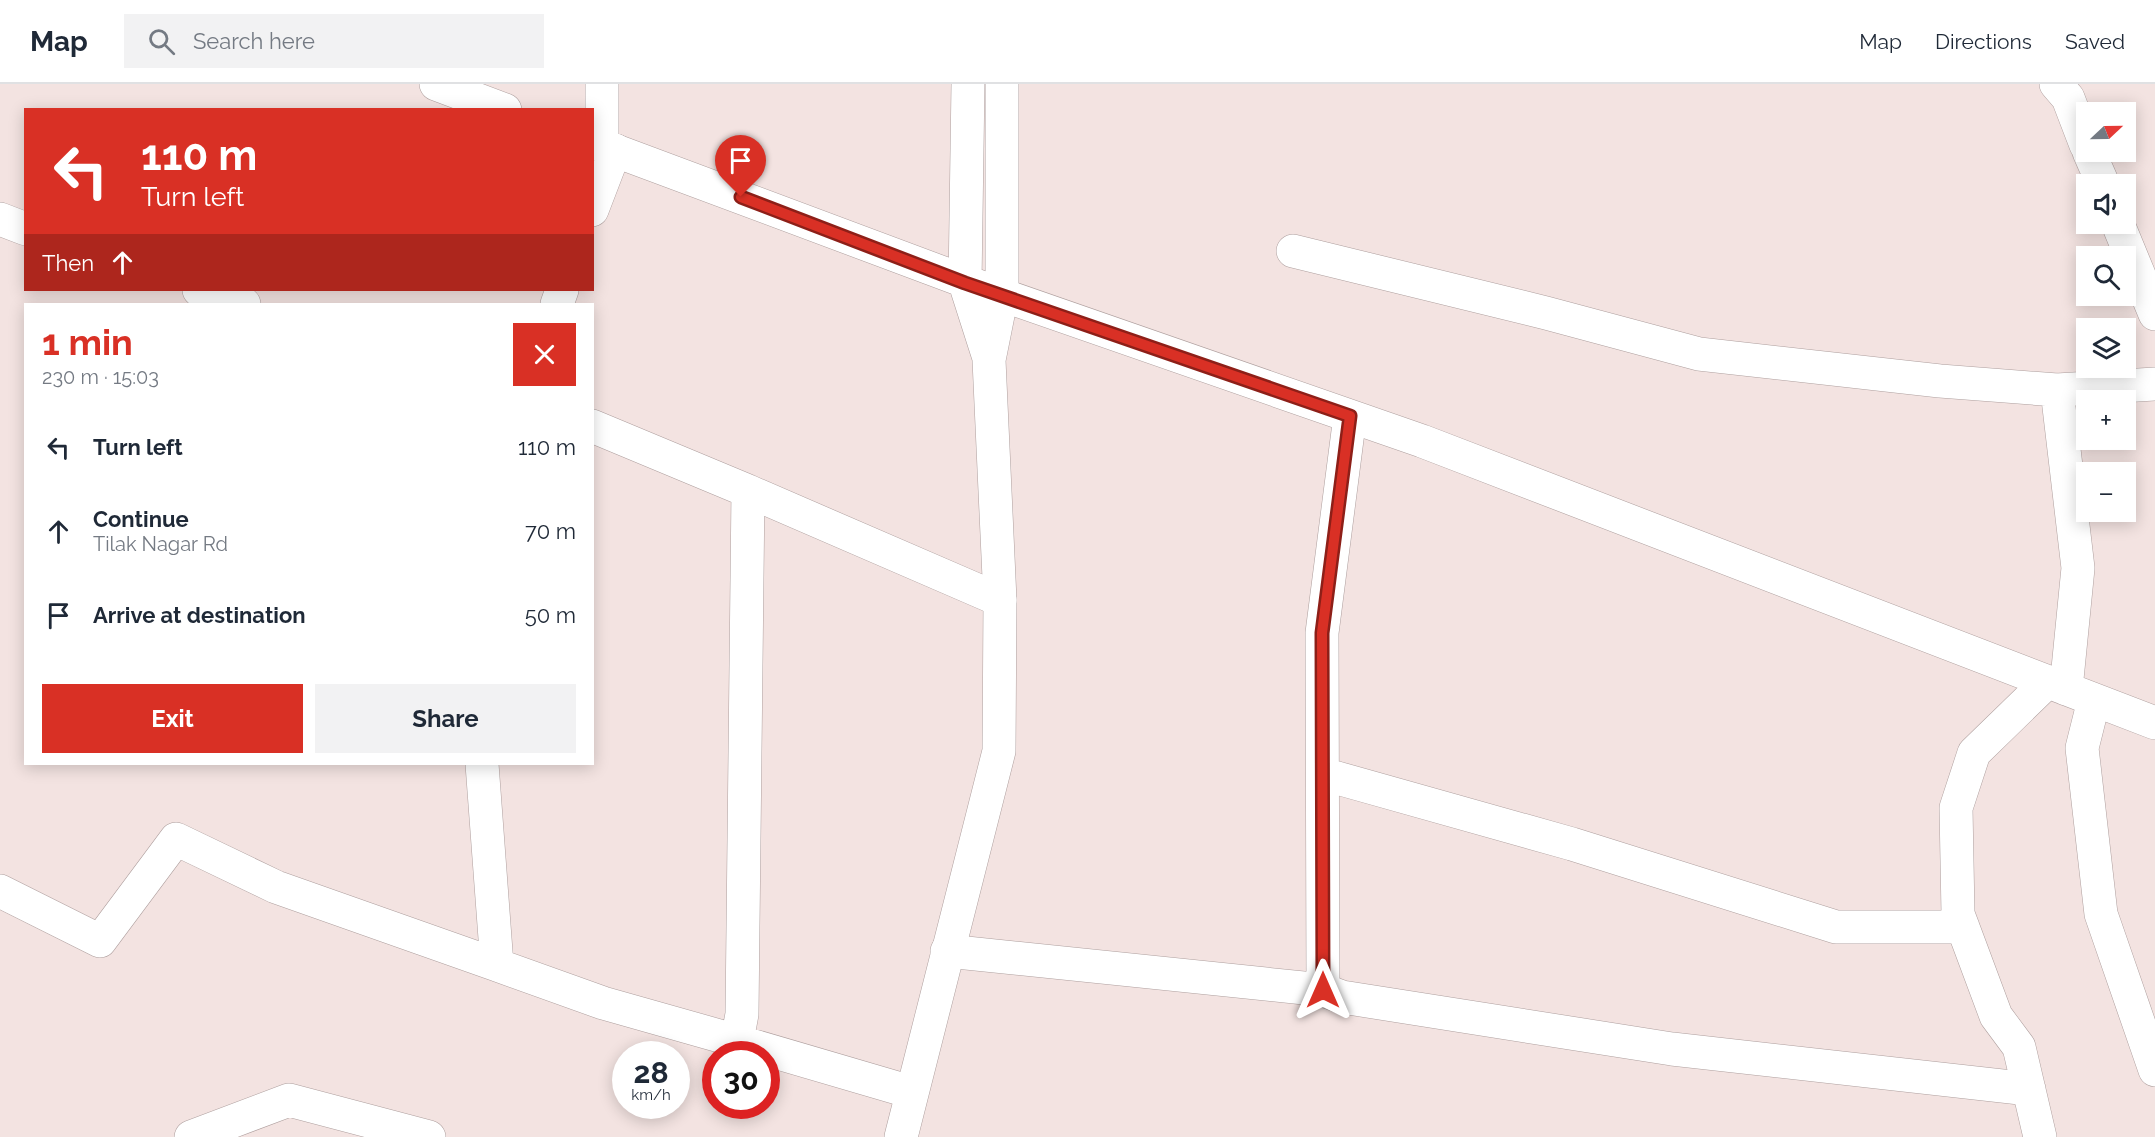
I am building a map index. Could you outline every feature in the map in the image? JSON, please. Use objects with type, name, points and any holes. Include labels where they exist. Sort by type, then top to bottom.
[{"type":"street","points":[[436,84],[500,108]]},
{"type":"street","points":[[594,198],[603,146],[602,84]]},
{"type":"street","points":[[968,84],[965,283],[989,360]]},
{"type":"street","points":[[901,1137],[999,751],[1000,600],[989,360],[1002,295],[1002,84]]},
{"type":"street","points":[[2056,84],[2068,98],[2076,119]]},
{"type":"street","points":[[603,146],[965,283],[1422,441],[2155,723]]},
{"type":"street","points":[[0,219],[24,228]]},
{"type":"street","points":[[2122,234],[2155,314]]},
{"type":"street","points":[[1293,251],[1700,354],[1940,381],[2056,390],[2155,384]]},
{"type":"street","points":[[202,291],[241,303]]},
{"type":"street","points":[[2056,390],[2078,568],[2069,690],[2082,748],[2101,914],[2155,1070]]},
{"type":"street","points":[[1323,990],[1322,633],[1350,416]]},
{"type":"street","points":[[594,427],[1000,600]]},
{"type":"street","points":[[0,891],[100,941],[176,839],[276,887],[603,1003],[737,1041],[742,1014],[748,491]]},
{"type":"street","points":[[2040,1137],[2019,1047],[1996,1016],[1958,914],[1956,808],[1974,753],[2069,690]]},
{"type":"street","points":[[482,765],[497,965]]},
{"type":"street","points":[[1323,774],[1572,844],[1836,927],[1963,927]]},
{"type":"street","points":[[947,951],[1323,990],[1342,997],[1672,1049],[2029,1089]]},
{"type":"street","points":[[780,1054],[911,1092]]},
{"type":"street","points":[[191,1137],[289,1100],[429,1137]]},
{"type":"route","points":[[741,197],[965,283],[1350,416],[1322,633],[1323,990]]}]
